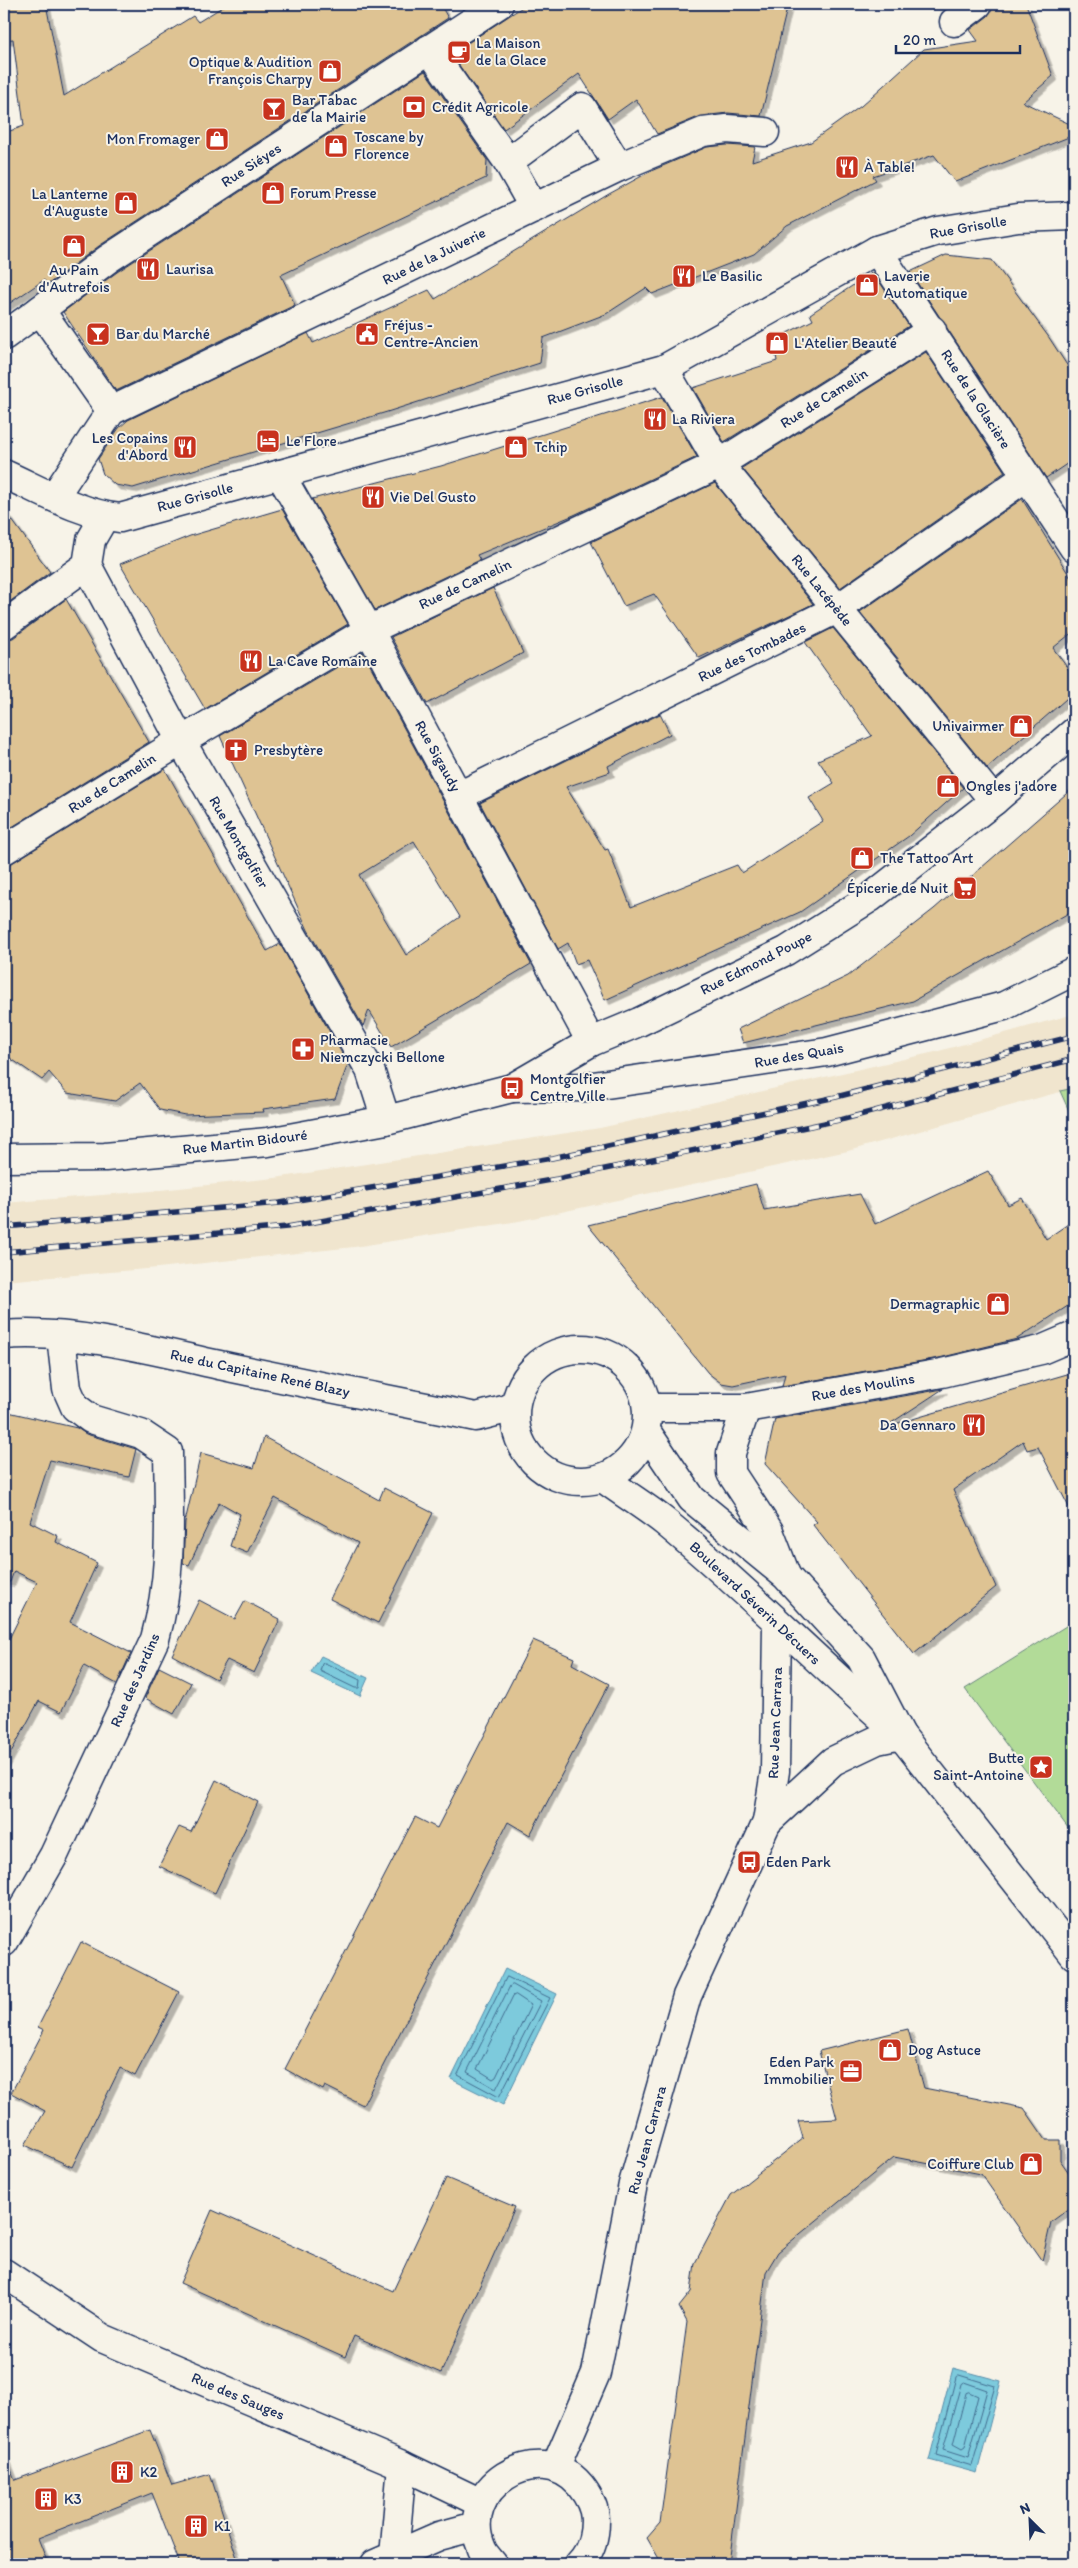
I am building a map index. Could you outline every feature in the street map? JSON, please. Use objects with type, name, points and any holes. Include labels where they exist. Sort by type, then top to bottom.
[{"type":"street","points":[[954,22],[978,4]]},
{"type":"street","name":"Rue Siéyes","points":[[4,336],[108,259],[495,6]]},
{"type":"street","points":[[429,49],[508,162],[534,208]]},
{"type":"street","points":[[508,162],[582,107],[619,167]]},
{"type":"street","name":"Rue de la Juiverie","points":[[111,411],[619,167],[703,132],[727,129],[765,132]]},
{"type":"street","name":"Rue Grisolle","points":[[105,516],[120,518],[664,368],[877,250],[938,231],[1045,215],[1074,216]]},
{"type":"street","name":"Rue de la Glacière","points":[[877,250],[932,330],[1074,548]]},
{"type":"street","points":[[40,310],[111,411],[54,497]]},
{"type":"street","name":"Rue de Camelin","points":[[4,850],[181,741],[369,630],[719,464],[932,330]]},
{"type":"street","name":"Rue Lacépède","points":[[664,368],[719,464],[994,801]]},
{"type":"street","points":[[4,474],[54,497],[105,516],[91,540],[87,565],[4,625]]},
{"type":"street","name":"Rue Sigaudy","points":[[280,474],[369,630],[591,1042]]},
{"type":"street","name":"Rue des Tombades","points":[[459,796],[837,609],[1026,477]]},
{"type":"street","name":"Rue Montgolfier","points":[[87,565],[181,741],[370,1070],[386,1120]]},
{"type":"street","name":"Rue Edmond Poupe","points":[[512,1088],[591,1042],[638,1022],[786,951],[870,898],[994,801],[1074,732]]},
{"type":"street","name":"Rue des Quais","points":[[512,1088],[586,1087],[827,1052],[1004,1006],[1074,971]]},
{"type":"street","name":"Rue Martin Bidouré","points":[[4,1158],[105,1156],[268,1142],[386,1120],[512,1088]]},
{"type":"street","name":"Rue du Capitaine René Blazy","points":[[4,1334],[61,1336],[163,1353],[476,1417],[515,1407]]},
{"type":"street","name":"Rue des Jardins","points":[[4,1942],[54,1855],[155,1639],[165,1604],[169,1568],[168,1452],[141,1434],[91,1419],[75,1407],[66,1389],[61,1336]]},
{"type":"street","name":"Rue des Moulins","points":[[647,1420],[746,1408],[942,1373],[1041,1350],[1074,1336]]},
{"type":"street","points":[[571,1349],[593,1349],[614,1356],[630,1370],[642,1388],[647,1420],[632,1456],[622,1467],[603,1478],[580,1481],[558,1477],[539,1466],[525,1450],[516,1430],[515,1407],[521,1386],[533,1368],[550,1356],[571,1349]]},
{"type":"street","points":[[746,1408],[731,1453],[730,1473],[769,1531],[786,1576]]},
{"type":"street","name":"Boulevard Séverin Décuers","points":[[647,1420],[692,1499],[786,1576],[861,1658],[902,1735],[1074,1955]]},
{"type":"street","name":"Boulevard Séverin Décuers","points":[[603,1478],[670,1527],[730,1578],[777,1623],[902,1735]]},
{"type":"street","name":"Rue Jean Carrara","points":[[555,2468],[596,2373],[633,2184],[687,1996],[767,1822],[775,1771],[777,1623]]},
{"type":"street","name":"Rue Jean Carrara","points":[[767,1822],[833,1761],[877,1740],[902,1735]]},
{"type":"street","name":"Rue des Sauges","points":[[4,2273],[102,2338],[402,2466],[478,2514]]},
{"type":"street","points":[[493,2564],[482,2549],[478,2514],[493,2483],[513,2470],[534,2465],[555,2468],[574,2477],[588,2494],[595,2514],[595,2536],[585,2559],[579,2564]]},
{"type":"street","points":[[385,2560],[402,2466]]},
{"type":"street","points":[[385,2560],[439,2536],[478,2514]]},
{"type":"shaded area","points":[[1074,1014],[1074,1088],[848,1151],[519,1221],[354,1247],[158,1268],[4,1281],[4,1203],[151,1191],[275,1178],[600,1128],[935,1052]]},
{"type":"green space","points":[[1074,1088],[1074,1122],[1060,1091]]},
{"type":"green space","points":[[1074,1621],[1074,1836],[965,1689]]},
{"type":"water","points":[[321,1656],[368,1678],[360,1696],[311,1673]]},
{"type":"water","points":[[505,1969],[557,1994],[503,2105],[451,2079]]},
{"type":"water","points":[[953,2368],[1001,2381],[977,2473],[929,2460]]},
{"type":"building","points":[[4,4],[46,4],[64,96],[193,16],[198,22],[227,4],[440,4],[448,18],[99,246],[47,285],[44,280],[4,307],[4,133],[24,126],[13,39],[4,40]]},
{"type":"building","points":[[527,4],[788,4],[761,116],[728,113],[701,116],[657,134],[636,99],[608,119],[579,74],[504,129],[451,54]]},
{"type":"building","points":[[993,4],[1026,4],[1053,76],[1023,102],[1074,126],[1074,135],[955,182],[934,155],[873,176],[876,180],[787,226],[754,254],[652,294],[646,288],[606,314],[543,338],[540,363],[387,412],[133,488],[115,485],[103,474],[98,459],[119,428],[128,420],[308,333],[313,343],[429,290],[435,299],[609,194],[651,171],[707,147],[727,145],[755,147],[752,161],[811,142],[861,106],[924,49],[978,41],[970,30],[988,16]]},
{"type":"building","points":[[425,71],[487,160],[486,178],[281,275],[295,305],[116,391],[63,312],[117,272]]},
{"type":"building","points":[[946,255],[992,260],[1048,336],[1074,376],[1074,459],[1046,478],[910,272]]},
{"type":"building","points":[[873,272],[909,326],[724,442],[693,388],[777,361],[773,340],[813,320],[810,314]]},
{"type":"building","points":[[926,352],[1005,472],[840,588],[742,468]]},
{"type":"building","points":[[662,397],[697,457],[574,515],[477,555],[480,560],[375,610],[312,499],[441,466]]},
{"type":"building","points":[[715,483],[813,604],[699,658],[654,594],[624,606],[591,542]]},
{"type":"building","points":[[1022,499],[1074,583],[1074,631],[1053,648],[1074,677],[1074,692],[987,768],[860,612]]},
{"type":"building","points":[[4,509],[50,572],[4,606]]},
{"type":"building","points":[[282,509],[348,624],[205,709],[120,564],[190,536]]},
{"type":"building","points":[[493,588],[523,653],[427,704],[391,637]]},
{"type":"building","points":[[66,599],[149,742],[4,832],[4,640],[13,638]]},
{"type":"building","points":[[833,628],[963,788],[909,836],[800,912],[605,1000],[587,960],[576,964],[568,943],[558,949],[480,803],[660,714],[670,734],[608,766],[610,772],[566,787],[605,850],[608,849],[631,907],[737,865],[742,873],[823,821],[809,798],[834,783],[818,760],[872,736],[805,642]]},
{"type":"building","points":[[363,652],[531,964],[391,1047],[369,1010],[363,1026],[308,930],[220,736]],"holes":[[[414,841],[460,917],[406,955],[359,875]]]},
{"type":"building","points":[[165,769],[267,951],[280,944],[348,1064],[335,1099],[263,1109],[264,1112],[185,1115],[160,1110],[140,1083],[115,1101],[67,1093],[49,1072],[42,1080],[4,1054],[4,866],[12,863]]},
{"type":"building","points":[[1074,787],[1074,910],[913,1001],[743,1043],[738,1029],[848,976],[934,909]]},
{"type":"building","points":[[988,1171],[1008,1205],[1022,1198],[1046,1239],[1074,1220],[1074,1302],[1017,1339],[939,1358],[782,1386],[785,1374],[733,1385],[721,1383],[708,1373],[588,1225],[756,1184],[764,1210],[860,1194],[875,1224]]},
{"type":"building","points":[[1074,1372],[1074,1517],[1038,1447],[1027,1450],[1023,1441],[953,1490],[996,1587],[914,1654],[813,1525],[817,1522],[765,1464],[775,1419],[943,1389],[885,1427]]},
{"type":"building","points":[[4,1411],[77,1428],[86,1434],[136,1449],[129,1477],[50,1460],[30,1522],[58,1536],[56,1542],[97,1563],[70,1622],[131,1653],[117,1684],[84,1666],[61,1712],[39,1701],[4,1765],[4,1649],[37,1582],[14,1571],[10,1582],[4,1581]]},
{"type":"building","points":[[264,1437],[379,1500],[384,1488],[433,1513],[378,1623],[330,1599],[358,1543],[275,1498],[247,1553],[230,1546],[240,1514],[219,1502],[189,1565],[183,1563],[185,1522],[201,1453],[254,1468]]},
{"type":"building","points":[[199,1600],[235,1619],[245,1601],[280,1619],[254,1673],[227,1660],[216,1679],[172,1655]]},
{"type":"building","points":[[533,1640],[574,1658],[572,1664],[609,1684],[530,1835],[508,1822],[363,2105],[325,2086],[323,2090],[285,2069],[415,1817],[437,1828]]},
{"type":"building","points":[[159,1667],[191,1683],[174,1714],[145,1698]]},
{"type":"building","points":[[216,1780],[258,1802],[215,1893],[159,1866],[179,1827],[191,1832]]},
{"type":"building","points":[[81,1942],[179,1992],[135,2076],[120,2068],[72,2167],[25,2145],[45,2111],[11,2093],[44,2030],[38,2027]]},
{"type":"building","points":[[908,2029],[924,2088],[1024,2108],[1046,2140],[1060,2140],[1060,2160],[1074,2180],[1074,2205],[1051,2222],[1042,2261],[981,2174],[894,2157],[778,2252],[766,2272],[729,2564],[662,2564],[647,2538],[660,2523],[687,2322],[679,2307],[691,2292],[695,2263],[731,2195],[803,2138],[798,2121],[837,2119],[819,2051]]},
{"type":"building","points":[[446,2178],[515,2207],[441,2373],[354,2336],[345,2357],[180,2283],[212,2210],[393,2291]]},
{"type":"building","points":[[150,2430],[172,2485],[210,2474],[239,2564],[180,2564],[152,2493],[38,2538],[48,2564],[4,2564],[4,2458],[6,2457],[15,2480]]},
{"type":"railway","points":[[4,1227],[280,1203],[552,1158],[836,1097],[1074,1036]]},
{"type":"railway","points":[[4,1252],[287,1227],[557,1179],[844,1119],[1074,1059]]},
{"type":"place","name":"La Maison de la Glace","points":[[459,52]]},
{"type":"place","name":"Optique & Audition François Charpy","points":[[330,71]]},
{"type":"place","name":"Crédit Agricole","points":[[414,107]]},
{"type":"place","name":"Bar Tabac de la Mairie","points":[[274,109]]},
{"type":"place","name":"Mon Fromager","points":[[217,139]]},
{"type":"place","name":"Toscane by Florence","points":[[336,146]]},
{"type":"place","name":"À Table!","points":[[847,167]]},
{"type":"place","name":"Forum Presse","points":[[273,193]]},
{"type":"place","name":"La Lanterne d'Auguste","points":[[126,203]]},
{"type":"place","name":"Au Pain d'Autrefois","points":[[74,246]]},
{"type":"place","name":"Laurisa","points":[[148,269]]},
{"type":"place","name":"Le Basilic","points":[[684,276]]},
{"type":"place","name":"Laverie Automatique","points":[[867,285]]},
{"type":"place","name":"Bar du Marché","points":[[98,334]]},
{"type":"place","name":"Fréjus - Centre-Ancien","points":[[367,334]]},
{"type":"place","name":"L'Atelier Beauté","points":[[777,343]]},
{"type":"place","name":"La Riviera","points":[[655,419]]},
{"type":"place","name":"Le Flore","points":[[268,441]]},
{"type":"place","name":"Les Copains d'Abord","points":[[185,447]]},
{"type":"place","name":"Tchip","points":[[516,447]]},
{"type":"place","name":"Vie Del Gusto","points":[[373,497]]},
{"type":"place","name":"La Cave Romaine","points":[[251,661]]},
{"type":"place","name":"Univairmer","points":[[1021,726]]},
{"type":"place","name":"Presbytère","points":[[236,750]]},
{"type":"place","name":"Ongles j'adore","points":[[948,786]]},
{"type":"place","name":"The Tattoo Art","points":[[862,858]]},
{"type":"place","name":"Épicerie de Nuit","points":[[965,888]]},
{"type":"place","name":"Pharmacie Niemczycki Bellone","points":[[303,1049]]},
{"type":"place","name":"Montgolfier Centre Ville","points":[[512,1088]]},
{"type":"place","name":"Dermagraphic","points":[[998,1304]]},
{"type":"place","name":"Da Gennaro","points":[[974,1425]]},
{"type":"place","name":"Butte Saint-Antoine","points":[[1041,1767]]},
{"type":"place","name":"Eden Park","points":[[749,1862]]},
{"type":"place","name":"Dog Astuce","points":[[890,2050]]},
{"type":"place","name":"Eden Park Immobilier","points":[[851,2071]]},
{"type":"place","name":"Coiffure Club","points":[[1031,2164]]},
{"type":"place","name":"K2","points":[[122,2472]]},
{"type":"place","name":"K3","points":[[46,2499]]},
{"type":"place","name":"K1","points":[[196,2526]]}]
